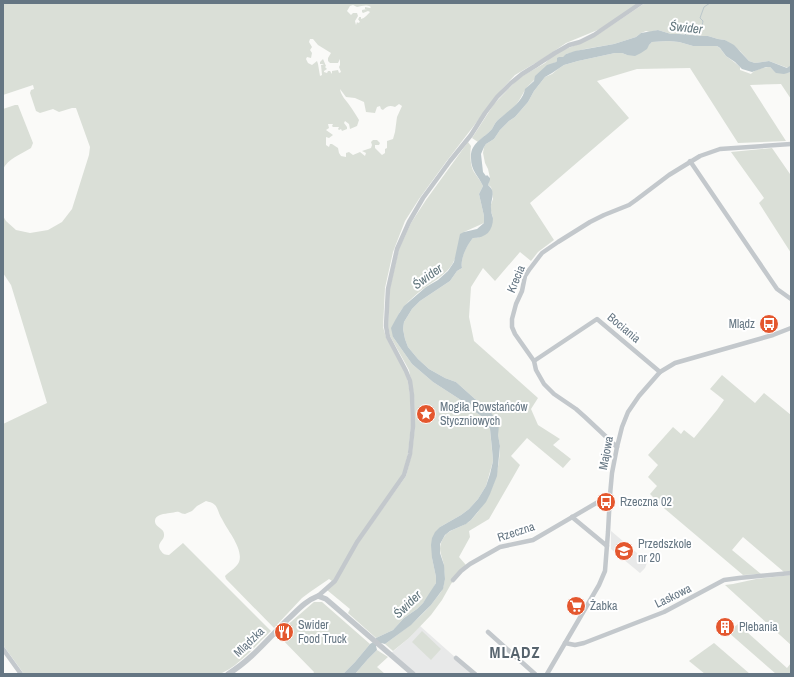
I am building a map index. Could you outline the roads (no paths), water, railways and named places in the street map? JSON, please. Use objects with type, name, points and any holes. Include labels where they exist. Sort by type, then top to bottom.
[{"type":"street","points":[[413,674],[326,599],[318,596],[335,581],[357,542],[404,476],[410,454],[413,426],[410,381],[388,337],[386,326],[388,289],[397,249],[409,222],[423,198],[471,135],[497,97],[522,74],[546,58],[569,45],[580,42],[594,34],[641,3]]},
{"type":"street","name":"Krecia","points":[[617,447],[585,416],[554,394],[544,384],[536,370],[534,361],[515,334],[512,327],[512,319],[516,304],[522,291],[525,276],[542,253],[597,219],[628,205],[690,161],[709,152],[720,149],[791,144]]},
{"type":"street","points":[[690,161],[777,289],[791,299]]},
{"type":"street","name":"Bociania","points":[[534,361],[597,318],[660,372]]},
{"type":"street","name":"Majowa","points":[[546,674],[599,585],[605,571],[612,473],[617,447],[622,427],[628,412],[639,396],[660,372],[676,363],[773,335],[791,328]]},
{"type":"street","name":"Rzeczna","points":[[453,580],[470,564],[500,547],[533,540],[610,495]]},
{"type":"street","points":[[572,517],[607,546]]},
{"type":"street","name":"Laskowa","points":[[565,643],[574,645],[584,644],[650,618],[678,606],[724,580],[791,573]]},
{"type":"street","name":"Mlądzka","points":[[228,674],[250,658],[306,602],[318,596]]},
{"type":"street","points":[[488,632],[535,674]]},
{"type":"street","points":[[3,649],[21,674]]},
{"type":"street","points":[[456,658],[475,674]]},
{"type":"waterway","name":"Świder","points":[[685,36],[688,26],[692,26],[697,31],[701,29],[703,21],[700,18],[704,7],[710,3]]},
{"type":"place","name":"Mlądz","points":[[769,324]]},
{"type":"place","name":"Mogiła Powstańców Styczniowych","points":[[426,414]]},
{"type":"place","name":"Rzeczna 02","points":[[606,502]]},
{"type":"place","name":"Przedszkole nr 20","points":[[624,551]]},
{"type":"place","name":"Żabka","points":[[576,606]]},
{"type":"place","name":"Plebania","points":[[725,627]]},
{"type":"place","name":"Swider Food Truck","points":[[284,632]]},
{"type":"district","name":"MLĄDZ","points":[[515,652]]}]
